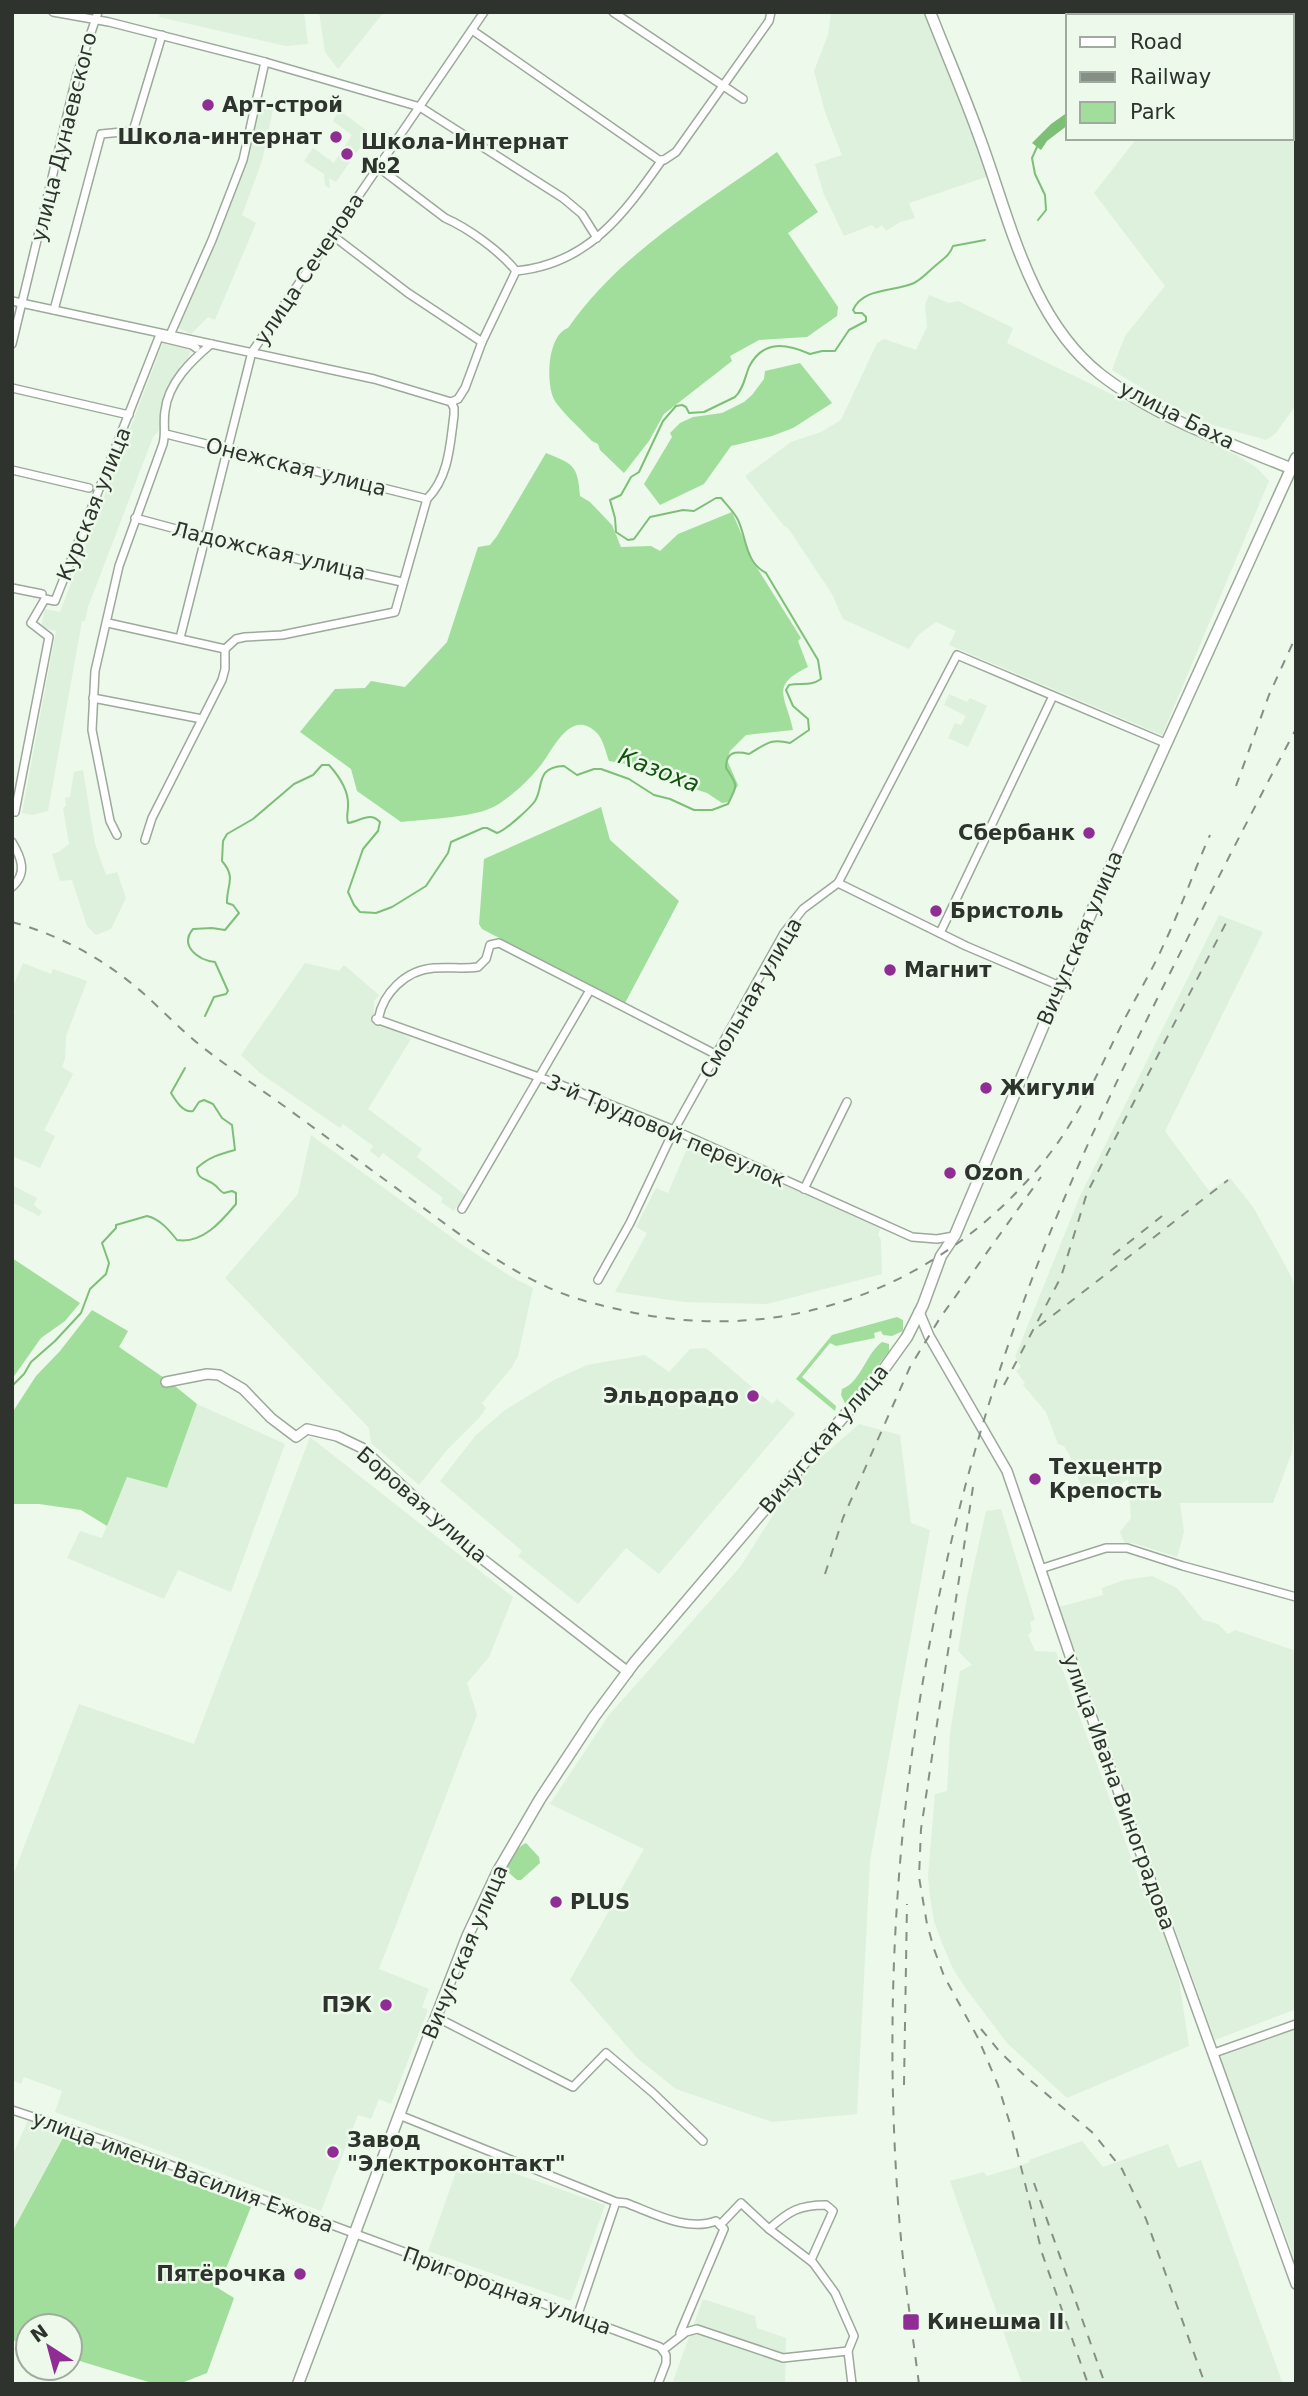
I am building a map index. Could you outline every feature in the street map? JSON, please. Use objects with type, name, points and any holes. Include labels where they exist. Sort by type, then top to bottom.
[{"type":"main road","name":"улица Баха","points":[[930,12],[980,137],[1014,237],[1062,334],[1099,373],[1138,399],[1174,418],[1290,468]]},
{"type":"main road","name":"Вичугская улица","points":[[298,2384],[467,1937],[498,1871],[540,1799],[594,1717],[628,1672],[903,1344],[941,1256],[955,1236],[1165,743],[1296,458]]},
{"type":"street","points":[[53,12],[109,22],[265,62],[420,107],[563,198],[582,214],[597,238]]},
{"type":"street","name":"улица Дунаевского","points":[[12,344],[77,74],[98,12]]},
{"type":"street","name":"улица Сеченова","points":[[180,638],[252,352],[484,12]]},
{"type":"street","points":[[613,12],[743,99]]},
{"type":"street","points":[[516,271],[562,261],[585,249],[597,238],[642,188],[660,160],[676,152],[769,21],[769,13]]},
{"type":"street","points":[[472,30],[660,160]]},
{"type":"street","points":[[54,310],[102,134],[133,131],[162,36]]},
{"type":"street","points":[[170,335],[217,228],[243,160],[265,62]]},
{"type":"street","points":[[378,167],[445,218],[458,224],[507,260],[516,271]]},
{"type":"street","points":[[332,235],[408,293],[482,342]]},
{"type":"street","points":[[12,301],[374,379],[451,402],[458,399],[465,388],[482,342],[516,271]]},
{"type":"street","name":"Курская улица","points":[[15,812],[49,637],[31,623],[45,599],[55,601],[159,337],[196,348]]},
{"type":"street","name":"Курская улица","points":[[117,835],[110,821],[92,730],[95,671],[120,566],[166,434],[165,411],[178,378],[211,344]]},
{"type":"street","points":[[12,388],[129,415]]},
{"type":"street","points":[[145,840],[152,818],[222,680],[225,649],[236,639],[245,637],[282,635],[395,612],[427,499],[436,490],[446,466],[454,415],[451,402]]},
{"type":"street","name":"Онежская улица","points":[[166,434],[427,499]]},
{"type":"street","points":[[12,470],[89,488]]},
{"type":"street","name":"Ладожская улица","points":[[135,518],[402,582]]},
{"type":"street","points":[[12,588],[42,594]]},
{"type":"street","points":[[108,623],[225,649]]},
{"type":"street","name":"Смольная улица","points":[[598,1280],[630,1223],[674,1130],[789,926],[813,900],[838,883],[957,655],[1053,696]]},
{"type":"street","points":[[940,933],[1053,696],[1165,743]]},
{"type":"street","points":[[93,698],[202,719]]},
{"type":"street","points":[[12,842],[22,865],[20,878],[12,887]]},
{"type":"street","points":[[838,883],[940,933],[1060,986]]},
{"type":"street","name":"3-й Трудовой переулок","points":[[590,990],[499,943],[494,943],[488,949],[483,965],[425,970],[398,984],[382,1003],[377,1020],[539,1077],[674,1130],[912,1237],[937,1239],[955,1236]]},
{"type":"street","points":[[462,1209],[590,990],[717,1055]]},
{"type":"street","points":[[804,1189],[847,1102]]},
{"type":"street","name":"улица Ивана Виноградова","points":[[919,1312],[929,1336],[1007,1471],[1079,1682],[1296,2284]]},
{"type":"street","name":"Боровая улица","points":[[166,1382],[207,1374],[219,1375],[243,1389],[271,1418],[296,1437],[307,1429],[337,1436],[362,1448],[467,1547],[628,1672]]},
{"type":"street","points":[[1040,1569],[1106,1548],[1127,1548],[1296,1597]]},
{"type":"street","points":[[436,2017],[573,2087],[606,2053],[703,2141]]},
{"type":"street","points":[[1214,2053],[1296,2024]]},
{"type":"street","name":"улица имени Василия Ежова","points":[[12,2109],[103,2140],[354,2235]]},
{"type":"street","points":[[399,2115],[616,2202],[692,2225],[718,2223],[741,2203],[769,2229],[812,2262],[835,2293],[854,2336],[848,2351],[852,2384]]},
{"type":"street","points":[[577,2317],[616,2202]]},
{"type":"street","points":[[769,2229],[784,2216],[805,2205],[826,2204],[833,2211],[812,2262]]},
{"type":"street","points":[[680,2333],[724,2229],[718,2223]]},
{"type":"street","name":"Пригородная улица","points":[[354,2235],[662,2349]]},
{"type":"street","points":[[659,2384],[666,2363],[666,2355],[662,2349],[686,2332],[696,2329],[777,2357],[848,2351]]},
{"type":"shaded area","points":[[160,12],[304,12],[308,44],[286,46],[159,17]]},
{"type":"shaded area","points":[[319,12],[384,12],[338,69],[325,52]]},
{"type":"shaded area","points":[[831,12],[924,12],[989,176],[909,203],[915,218],[900,222],[886,231],[882,225],[876,229],[872,225],[844,236],[823,192],[815,164],[842,155],[825,112],[814,71],[828,35]]},
{"type":"shaded area","points":[[1294,100],[1296,101],[1296,405],[1275,434],[1266,440],[1203,422],[1112,370],[1125,336],[1165,286],[1094,193],[1135,140],[1294,140]]},
{"type":"shaded area","points":[[259,107],[273,110],[262,161],[242,215],[256,223],[215,320],[208,317],[191,334],[176,327],[218,239],[249,155]]},
{"type":"shaded area","name":"Школа-Интернат №2","points":[[339,110],[370,133],[336,182],[329,178],[330,189],[325,185],[324,174],[304,161],[313,148],[334,163],[352,135],[333,121]]},
{"type":"shaded area","points":[[1066,113],[1066,127],[1047,141],[1041,150],[1032,143]]},
{"type":"shaded area","points":[[929,295],[949,303],[958,301],[1013,328],[1007,343],[1238,456],[1257,468],[1269,481],[1162,735],[949,645],[956,631],[936,622],[918,635],[909,649],[843,619],[832,594],[788,528],[745,476],[791,442],[821,432],[841,420],[877,343],[884,339],[916,350],[927,327],[925,305]]},
{"type":"shaded area","points":[[164,340],[191,350],[160,429],[153,437],[85,621],[82,621],[48,811],[32,815],[22,813],[56,631],[41,627],[45,609],[60,612]]},
{"type":"shaded area","points":[[949,694],[967,702],[970,698],[987,706],[968,747],[948,738],[955,723],[961,725],[966,716],[944,705]]},
{"type":"shaded area","points":[[83,770],[95,844],[106,875],[117,872],[126,898],[111,929],[96,935],[87,926],[72,880],[60,881],[52,854],[69,844],[63,808],[66,806],[65,798],[70,797],[74,772]]},
{"type":"shaded area","points":[[1219,915],[1263,932],[1165,1131],[1209,1191],[1230,1178],[1253,1207],[1291,1276],[1296,1291],[1296,1393],[1292,1452],[1273,1503],[1180,1503],[1184,1532],[1177,1557],[1133,1543],[1125,1544],[1120,1532],[1131,1518],[1128,1479],[1110,1492],[1085,1496],[1069,1454],[1064,1446],[1058,1444],[1046,1412],[1023,1385],[1025,1383],[1016,1371],[1021,1367],[1015,1357],[1080,1196]]},
{"type":"shaded area","points":[[23,963],[51,974],[53,969],[87,981],[66,1036],[62,1067],[73,1074],[44,1130],[55,1136],[40,1168],[12,1156],[12,1019],[15,1011],[12,1010],[12,989]]},
{"type":"shaded area","points":[[305,963],[339,971],[344,965],[379,995],[374,1001],[374,1017],[411,1039],[368,1109],[422,1149],[417,1157],[465,1195],[454,1211],[441,1202],[443,1198],[383,1153],[379,1158],[370,1151],[373,1146],[343,1124],[340,1128],[260,1073],[241,1055]]},
{"type":"shaded area","points":[[311,1135],[461,1244],[533,1288],[518,1356],[512,1367],[482,1403],[486,1408],[479,1418],[447,1450],[419,1485],[371,1443],[369,1428],[225,1278],[298,1194]]},
{"type":"shaded area","points":[[689,1144],[741,1167],[739,1170],[775,1187],[778,1182],[881,1227],[878,1235],[881,1240],[882,1274],[767,1304],[684,1302],[615,1292],[647,1233],[636,1227],[656,1188],[668,1193]]},
{"type":"shaded area","points":[[12,1185],[37,1198],[34,1205],[42,1212],[39,1216],[12,1202]]},
{"type":"shaded area","points":[[706,1348],[772,1404],[777,1399],[795,1414],[659,1574],[626,1548],[578,1604],[518,1556],[522,1551],[440,1481],[476,1435],[505,1410],[554,1380],[587,1365],[645,1355],[669,1372],[690,1349]]},
{"type":"shaded area","points":[[197,1404],[285,1444],[231,1592],[178,1570],[164,1599],[67,1558],[80,1531],[102,1538],[127,1477],[167,1488]]},
{"type":"shaded area","points":[[859,1424],[900,1435],[911,1523],[930,1530],[870,1861],[857,2114],[772,2122],[676,2089],[637,2058],[570,1980],[644,1849],[550,1804],[609,1715],[741,1566],[795,1480]]},
{"type":"shaded area","name":"Завод \"Электроконтакт\"","points":[[310,1437],[513,1597],[489,1657],[467,1683],[477,1715],[379,1969],[429,1989],[422,2007],[428,2010],[391,2104],[379,2099],[371,2119],[358,2115],[321,2211],[55,2112],[62,2091],[24,2077],[21,2084],[14,2081],[12,2086],[12,1878],[79,1704],[194,1744]]},
{"type":"shaded area","points":[[1001,1509],[1035,1620],[1030,1622],[1032,1631],[1028,1635],[1035,1651],[1056,1652],[1141,1884],[1146,1883],[1179,1980],[1189,2046],[1067,2098],[1007,2043],[967,1990],[953,1969],[942,1943],[934,1921],[930,1897],[928,1876],[935,1794],[947,1791],[950,1733],[960,1671],[972,1665],[958,1651],[967,1597],[986,1511]]},
{"type":"shaded area","points":[[1152,1576],[1177,1588],[1203,1620],[1218,1624],[1228,1634],[1235,1630],[1296,1651],[1296,2009],[1215,2040],[1059,1607],[1103,1595],[1102,1588],[1124,1580]]},
{"type":"shaded area","points":[[1296,2027],[1296,2263],[1220,2057]]},
{"type":"shaded area","points":[[28,2120],[65,2133],[12,2232],[12,2157]]},
{"type":"shaded area","points":[[1082,2141],[1103,2167],[1168,2144],[1178,2168],[1201,2160],[1283,2384],[1022,2384],[950,2181],[984,2172],[987,2176],[1017,2167]]},
{"type":"shaded area","points":[[462,2155],[605,2205],[571,2301],[428,2251]]},
{"type":"shaded area","points":[[703,2299],[755,2316],[757,2328],[786,2338],[785,2384],[672,2384]]},
{"type":"green space","points":[[1078,12],[1177,12],[1177,14]]},
{"type":"green space","points":[[777,152],[818,212],[788,233],[838,307],[837,316],[807,337],[759,340],[730,356],[732,361],[664,414],[649,441],[624,473],[555,401],[549,369],[556,339],[589,301],[638,253],[692,211]]},
{"type":"green space","points":[[800,363],[832,403],[793,428],[731,446],[704,484],[660,505],[644,484],[672,437],[670,433],[680,423],[693,417],[722,413],[744,402],[764,379],[765,371]]},
{"type":"green space","points":[[546,453],[572,467],[578,478],[580,496],[590,502],[612,525],[621,547],[651,546],[660,551],[678,534],[732,512],[754,563],[801,638],[798,641],[808,667],[788,680],[783,693],[793,730],[746,735],[730,751],[727,760],[738,785],[729,802],[722,803],[707,793],[630,768],[626,764],[609,761],[596,732],[587,726],[579,725],[564,734],[532,776],[497,805],[477,813],[401,822],[357,791],[351,769],[300,732],[335,689],[365,688],[371,681],[405,687],[447,642],[478,547],[490,545],[497,536]]},
{"type":"green space","points":[[601,807],[610,840],[679,901],[625,1003],[482,929],[479,924],[484,859]]},
{"type":"green space","points":[[12,1258],[80,1303],[65,1321],[41,1338],[12,1379]]},
{"type":"green space","points":[[92,1310],[128,1331],[119,1347],[197,1404],[167,1488],[127,1477],[107,1526],[81,1510],[39,1504],[12,1504],[12,1413],[36,1376],[60,1351]]},
{"type":"green space","points":[[897,1317],[903,1320],[903,1331],[892,1336],[883,1335],[881,1331],[874,1333],[875,1338],[836,1346],[830,1343],[802,1377],[836,1406],[835,1411],[796,1379],[832,1335]]},
{"type":"green space","points":[[882,1342],[889,1344],[889,1351],[850,1402],[845,1403],[841,1395],[842,1389],[854,1381]]},
{"type":"green space","points":[[526,1843],[539,1857],[540,1863],[521,1880],[517,1880],[507,1871],[507,1867],[513,1855]]},
{"type":"green space","points":[[64,2136],[251,2207],[218,2288],[234,2298],[207,2373],[179,2384],[155,2384],[84,2362],[84,2312],[14,2312],[12,2340],[12,2232]]},
{"type":"waterway","name":"Казоха","points":[[1037,147],[1032,158],[1035,174],[1045,195],[1046,210],[1038,220]]},
{"type":"waterway","name":"Казоха","points":[[205,1016],[214,997],[228,991],[215,962],[197,955],[188,941],[193,929],[225,930],[239,913],[233,905],[227,903],[230,877],[222,861],[223,841],[227,834],[253,819],[294,784],[313,775],[322,765],[329,765],[345,789],[348,823],[369,817],[380,822],[378,831],[363,849],[348,892],[360,912],[376,913],[392,907],[426,886],[448,853],[451,842],[483,828],[497,833],[511,824],[535,801],[544,774],[555,767],[564,766],[577,775],[601,769],[629,779],[654,795],[694,810],[712,810],[728,804],[735,789],[735,782],[726,768],[730,755],[749,754],[773,742],[790,743],[809,730],[808,719],[793,706],[786,690],[789,685],[809,684],[821,679],[818,660],[766,573],[750,556],[735,514],[721,498],[716,498],[694,511],[683,510],[650,517],[634,539],[628,540],[616,532],[610,500],[621,495],[631,477],[639,472],[663,421],[676,406],[686,407],[689,413],[704,412],[735,397],[755,358],[768,348],[784,346],[810,354],[835,351],[849,330],[866,321],[862,313],[855,313],[853,310],[864,297],[914,283],[946,257],[953,246],[985,240]]},
{"type":"waterway","name":"Казоха","points":[[12,1386],[31,1362],[81,1313],[90,1289],[106,1274],[109,1263],[102,1243],[116,1225],[147,1216],[160,1222],[177,1240],[195,1239],[210,1230],[236,1204],[236,1193],[223,1193],[197,1172],[197,1168],[206,1161],[235,1150],[232,1125],[222,1118],[213,1104],[204,1100],[199,1102],[193,1111],[189,1111],[180,1106],[171,1093],[185,1068]]},
{"type":"railway","points":[[1236,786],[1269,695],[1296,636]]},
{"type":"railway","points":[[919,2384],[898,2202],[893,2087],[894,1971],[901,1856],[914,1741],[933,1628],[958,1515],[989,1404],[1026,1295],[1075,1174],[1168,977],[1296,729]]},
{"type":"railway","points":[[12,922],[48,934],[98,959],[143,993],[221,1061],[463,1237],[526,1277],[573,1297],[626,1311],[687,1320],[747,1320],[805,1312],[862,1295],[915,1270],[965,1238],[1011,1198],[1051,1152],[1097,1076],[1159,955],[1210,835]]},
{"type":"railway","points":[[1004,1385],[1061,1277],[1087,1193],[1227,921]]},
{"type":"railway","points":[[825,1574],[843,1518],[910,1367],[940,1318],[1041,1177]]},
{"type":"railway","points":[[1039,1326],[1228,1180]]},
{"type":"railway","points":[[1113,1255],[1162,1216]]},
{"type":"railway","points":[[973,1487],[921,1829],[919,1877],[927,1924],[944,1976],[978,2038],[998,2085],[1012,2130],[1042,2253],[1088,2384]]},
{"type":"railway","points":[[904,2085],[907,1904]]},
{"type":"railway","points":[[981,2029],[1025,2076],[1093,2133],[1122,2169],[1146,2219],[1205,2384]]},
{"type":"railway","points":[[1034,2183],[1105,2384]]},
{"type":"place","name":"Арт-строй","points":[[208,105]]},
{"type":"place","name":"Школа-интернат","points":[[336,137]]},
{"type":"place","name":"Школа-Интернат №2","points":[[347,154]]},
{"type":"place","name":"Сбербанк","points":[[1089,833]]},
{"type":"place","name":"Бристоль","points":[[936,911]]},
{"type":"place","name":"Магнит","points":[[890,970]]},
{"type":"place","name":"Жигули","points":[[986,1088]]},
{"type":"place","name":"Ozon","points":[[950,1173]]},
{"type":"place","name":"Эльдорадо","points":[[753,1396]]},
{"type":"place","name":"Техцентр Крепость","points":[[1035,1479]]},
{"type":"place","name":"PLUS","points":[[556,1902]]},
{"type":"place","name":"ПЭК","points":[[386,2005]]},
{"type":"place","name":"Завод \"Электроконтакт\"","points":[[333,2152]]},
{"type":"place","name":"Пятёрочка","points":[[300,2274]]},
{"type":"place","name":"Кинешма II","points":[[911,2322]]}]
